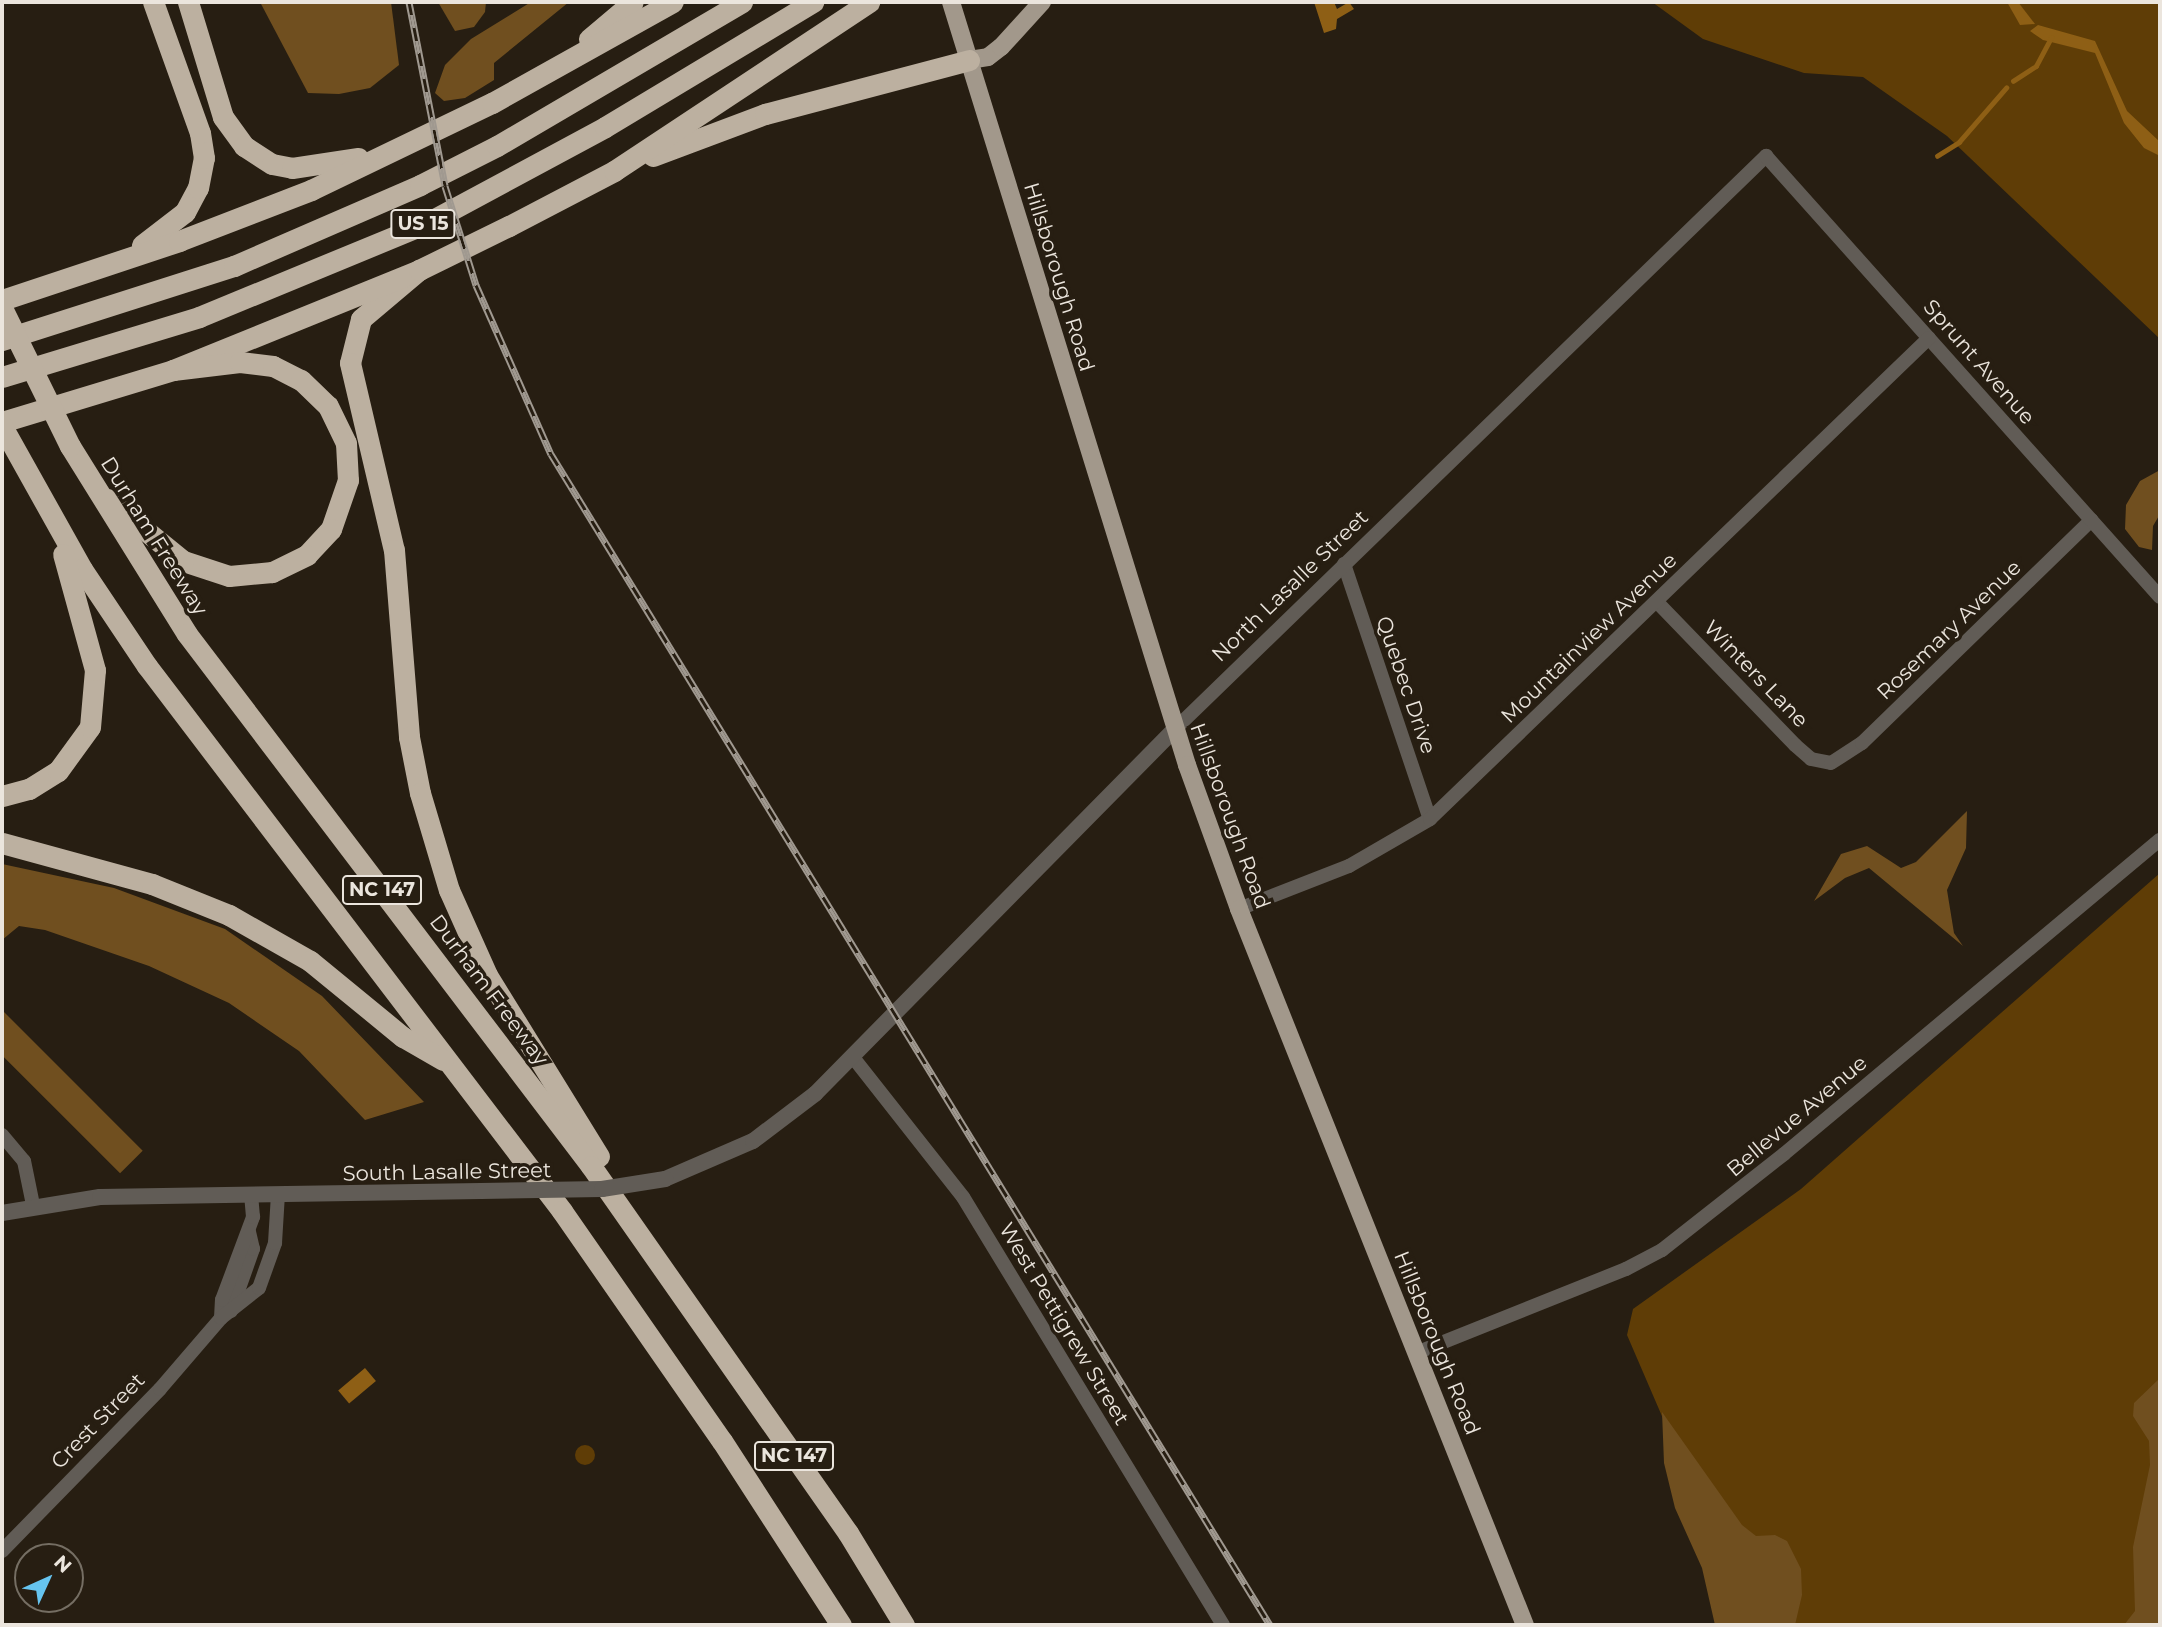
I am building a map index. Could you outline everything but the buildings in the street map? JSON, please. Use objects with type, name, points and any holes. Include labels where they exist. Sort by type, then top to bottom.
[{"type":"highway","points":[[106,267],[173,225],[192,201],[201,175],[200,132],[153,2]]},
{"type":"highway","points":[[188,2],[223,117],[231,132],[256,155],[282,167],[307,169],[414,140]]},
{"type":"highway","points":[[544,73],[633,2]]},
{"type":"highway","points":[[2,300],[237,221],[414,140],[673,2]]},
{"type":"highway","name":"US 15","points":[[2,340],[234,266],[420,185],[496,146],[741,2]]},
{"type":"highway","name":"US 15","points":[[2,377],[199,317],[426,223],[605,127],[813,2]]},
{"type":"highway","points":[[614,171],[869,2]]},
{"type":"highway","points":[[2,424],[173,370],[419,270],[614,171],[765,114],[969,60]]},
{"type":"highway","points":[[419,270],[361,319],[350,363],[394,550],[409,737],[420,793],[449,890],[487,975],[679,1289]]},
{"type":"highway","name":"Durham Freeway","points":[[2,308],[70,446],[187,634],[494,1036],[679,1289],[848,1533],[904,1625]]},
{"type":"highway","points":[[93,486],[183,561],[229,576],[285,567],[307,555],[331,529],[340,511],[349,469],[346,443],[328,406],[301,380],[272,366],[231,362],[173,370]]},
{"type":"highway","name":"NC 147","points":[[2,424],[52,520],[147,666],[453,1067],[645,1327],[841,1625]]},
{"type":"highway","points":[[2,796],[29,789],[58,771],[84,738],[93,710],[90,644],[52,520]]},
{"type":"highway","points":[[2,843],[152,884],[229,915],[310,961],[403,1037],[453,1067]]},
{"type":"main road","name":"Hillsborough Road","points":[[951,2],[1174,730],[1239,909],[1525,1625]]},
{"type":"main road","points":[[969,60],[988,57],[1001,47],[1042,2]]},
{"type":"street","name":"North Lasalle Street","points":[[852,1056],[1174,730],[1766,156]]},
{"type":"street","name":"Sprunt Avenue","points":[[1766,156],[2160,597]]},
{"type":"street","name":"Mountainview Avenue","points":[[1239,909],[1349,866],[1430,819],[1929,338]]},
{"type":"street","name":"Rosemary Avenue","points":[[1831,763],[1862,743],[2091,520]]},
{"type":"street","name":"Quebec Drive","points":[[1343,564],[1430,819]]},
{"type":"street","name":"Winters Lane","points":[[1657,602],[1795,745],[1811,759],[1831,763]]},
{"type":"street","name":"Bellevue Avenue","points":[[1416,1353],[1582,1288],[1662,1250],[1784,1154],[2160,840]]},
{"type":"street","name":"South Lasalle Street","points":[[2,1213],[75,1199],[602,1189],[665,1179],[712,1162],[773,1129],[852,1056]]},
{"type":"street","name":"West Pettigrew Street","points":[[852,1056],[957,1189],[1223,1625]]},
{"type":"street","points":[[2,1135],[24,1161],[33,1205]]},
{"type":"street","points":[[226,1314],[222,1300],[253,1217],[251,1194]]},
{"type":"street","name":"Crest Street","points":[[2,1551],[160,1389],[226,1314],[259,1288],[269,1268],[278,1194]]},
{"type":"shaded area","points":[[260,2],[391,2],[399,65],[370,88],[339,94],[308,93]]},
{"type":"shaded area","points":[[438,2],[486,2],[485,12],[474,27],[455,31]]},
{"type":"shaded area","points":[[531,2],[569,2],[494,63],[494,80],[465,98],[444,101],[435,93],[445,65],[471,39]]},
{"type":"shaded area","points":[[1314,2],[1334,2],[1337,9],[1349,2],[1354,9],[1337,19],[1336,29],[1324,33]]},
{"type":"shaded area","points":[[1652,2],[2160,2],[2160,339],[1947,136],[1863,77],[1804,73],[1703,39]]},
{"type":"shaded area","points":[[2007,2],[2018,2],[2035,24],[2020,25]]},
{"type":"shaded area","points":[[2038,25],[2095,41],[2127,111],[2160,142],[2160,156],[2144,148],[2124,123],[2095,53],[2043,40],[2030,31]]},
{"type":"shaded area","points":[[2160,470],[2160,514],[2153,526],[2152,550],[2139,547],[2125,529],[2126,505],[2140,481]]},
{"type":"shaded area","points":[[1967,811],[1966,848],[1947,890],[1954,933],[1963,946],[1869,868],[1845,878],[1814,901],[1841,854],[1867,846],[1901,868],[1916,862]]},
{"type":"shaded area","points":[[2,864],[114,888],[225,929],[322,996],[424,1102],[365,1120],[299,1051],[229,1003],[149,966],[45,930],[19,926],[2,940]]},
{"type":"shaded area","points":[[2160,873],[2160,1625],[1752,1625],[1627,1335],[1633,1309],[1801,1189]]},
{"type":"shaded area","points":[[2,1010],[143,1151],[120,1173],[2,1055]]},
{"type":"shaded area","points":[[365,1368],[376,1381],[349,1404],[338,1390]]},
{"type":"shaded area","points":[[2160,1378],[2160,1617],[2157,1625],[2124,1625],[2135,1611],[2133,1547],[2150,1465],[2149,1441],[2133,1416],[2134,1403]]},
{"type":"shaded area","points":[[1662,1412],[1742,1525],[1756,1536],[1775,1535],[1787,1541],[1801,1569],[1802,1595],[1795,1625],[1715,1625],[1702,1568],[1675,1508],[1664,1463]]},
{"type":"shaded area","points":[[585,1445],[592,1448],[595,1455],[592,1462],[585,1465],[578,1462],[575,1455],[578,1448]]},
{"type":"waterway","points":[[2013,81],[2036,66],[2051,38]]},
{"type":"waterway","points":[[1937,156],[1959,142],[2006,88]]},
{"type":"railway","points":[[409,2],[445,186],[476,285],[551,454],[1270,1625]]}]
